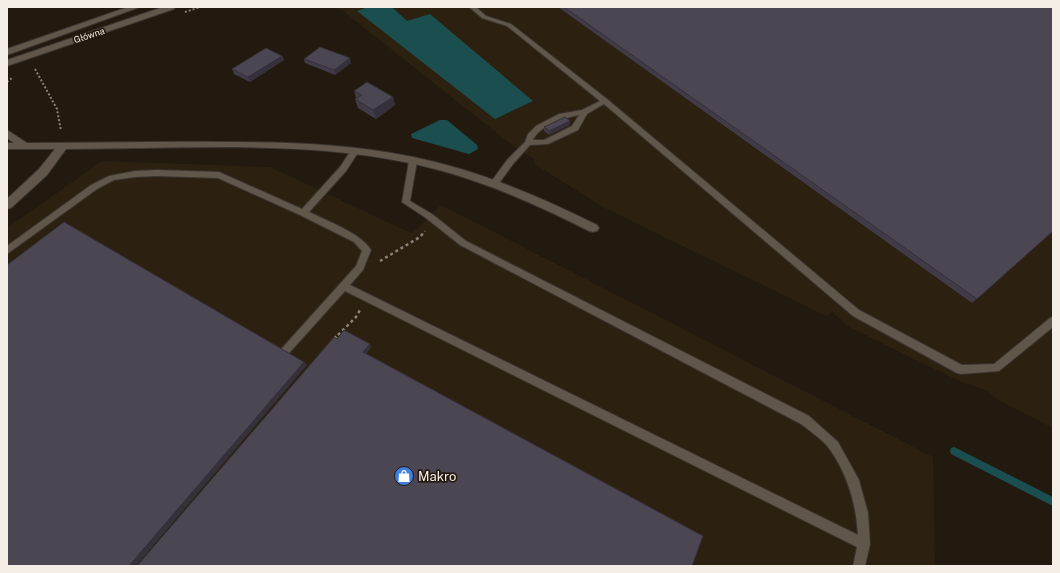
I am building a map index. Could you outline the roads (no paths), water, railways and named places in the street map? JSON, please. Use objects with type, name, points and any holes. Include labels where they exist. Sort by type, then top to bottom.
[{"type":"street","name":"Główna","points":[[8,51],[136,7]]},
{"type":"street","name":"Główna","points":[[7,63],[171,7]]},
{"type":"street","points":[[7,133],[25,146]]},
{"type":"street","points":[[7,146],[285,146],[355,151],[413,161],[479,178],[559,211],[593,228]]},
{"type":"street","points":[[7,205],[43,172],[62,147]]},
{"type":"lane","points":[[472,7],[484,17],[509,25],[605,101],[856,313],[961,370],[996,368],[1053,321]]},
{"type":"lane","points":[[494,184],[510,162],[528,143],[531,136],[539,128],[562,116],[584,112],[605,101]]},
{"type":"lane","points":[[528,143],[545,142],[575,128],[584,112]]},
{"type":"lane","points":[[304,213],[343,169],[355,151]]},
{"type":"lane","points":[[413,161],[406,202],[429,216],[463,243],[805,420],[834,446],[853,480],[862,513],[864,544],[860,566]]},
{"type":"lane","points":[[7,251],[94,187],[112,178],[135,174],[219,175],[304,213],[357,240],[367,250],[360,268],[269,369]]},
{"type":"lane","points":[[344,286],[864,544]]},
{"type":"water","points":[[368,7],[392,7],[407,21],[430,14],[533,101],[495,119],[357,11]]},
{"type":"water","points":[[440,120],[447,120],[477,145],[478,149],[469,154],[412,138],[411,134]]},
{"type":"waterway","points":[[954,451],[1053,502]]},
{"type":"place","name":"Makro","points":[[404,476]]}]
